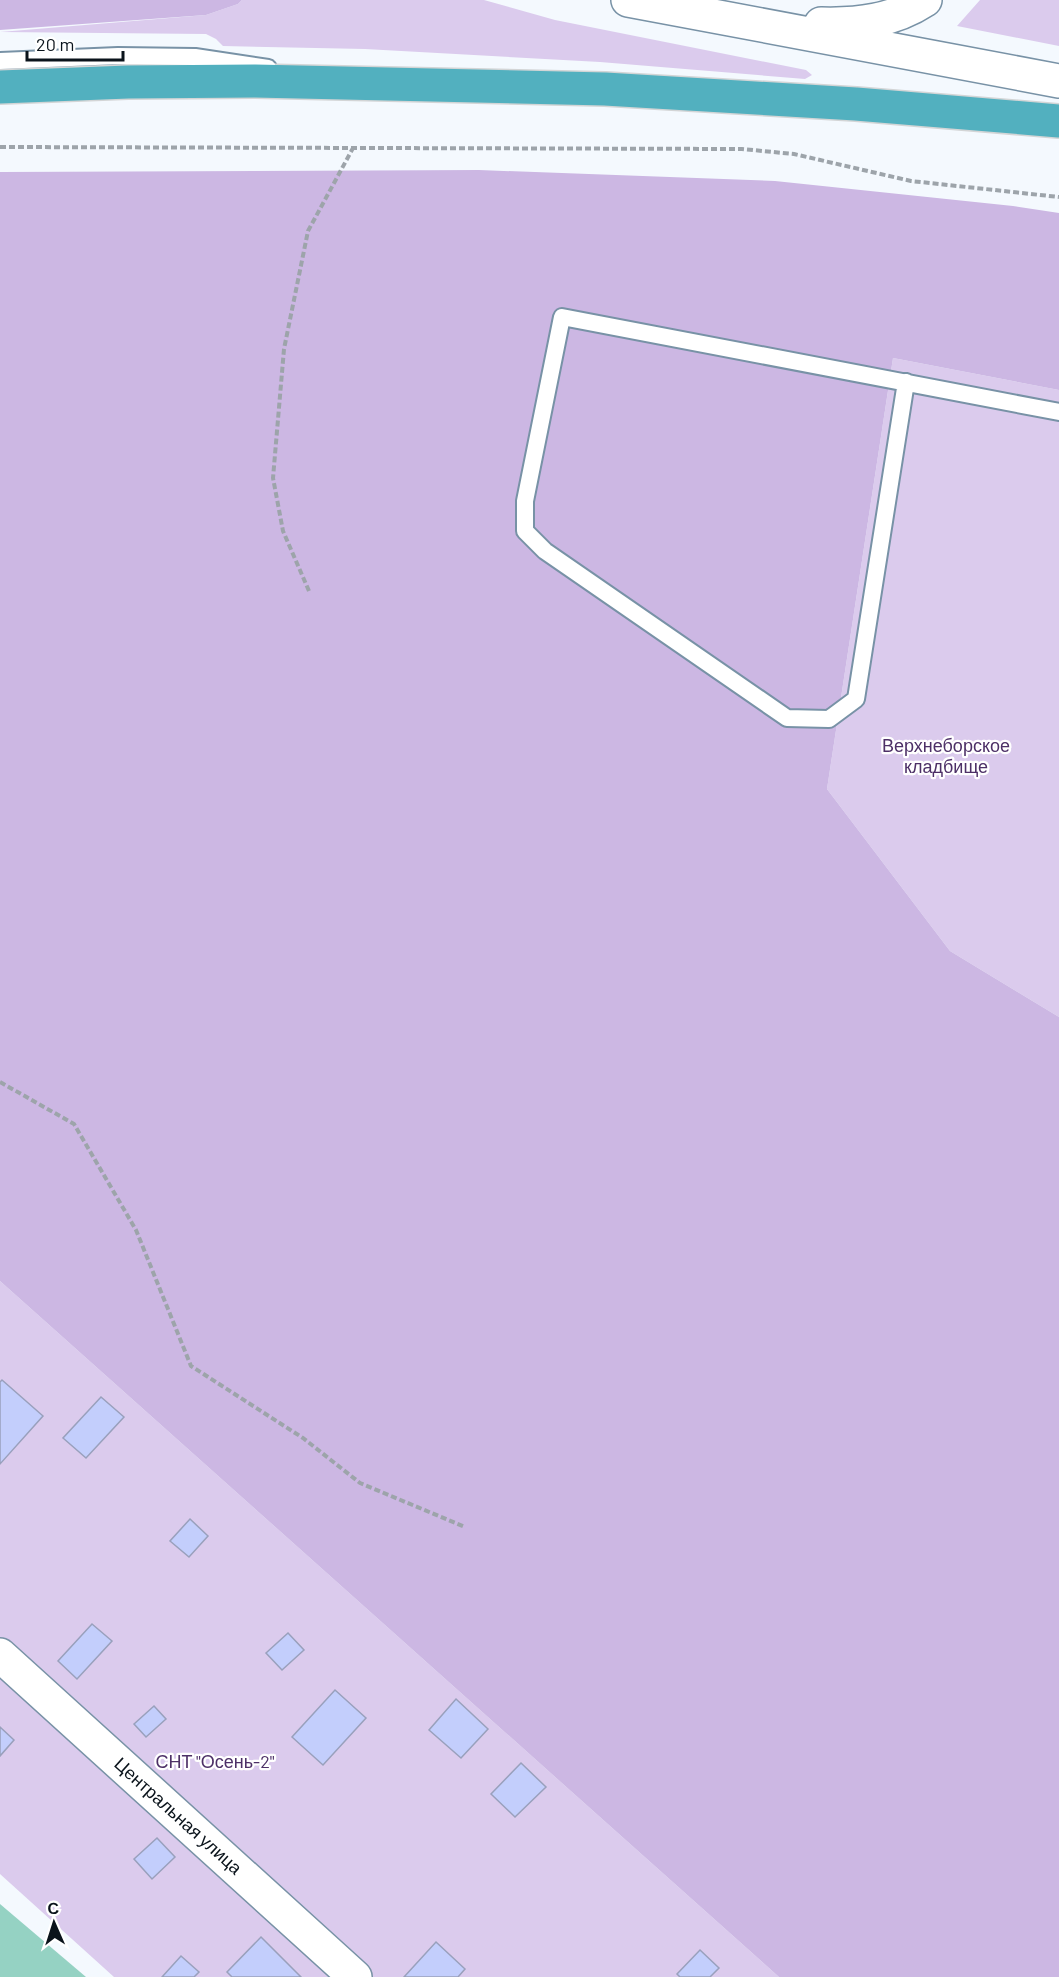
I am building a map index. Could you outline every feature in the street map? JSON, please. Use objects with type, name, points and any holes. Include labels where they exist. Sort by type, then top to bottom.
[{"type":"highway","points":[[0,87],[163,82],[367,83],[605,89],[856,104],[1059,121]]},
{"type":"street","points":[[628,0],[1059,81]]},
{"type":"street","points":[[650,0],[813,24],[849,25],[879,20],[910,10],[925,0]]},
{"type":"street","name":"Центральная улица","points":[[0,1655],[355,1977]]},
{"type":"lane","points":[[0,61],[118,56],[195,57],[367,83]]},
{"type":"lane","points":[[906,382],[856,699],[829,719],[787,718],[545,551],[525,531],[525,501],[562,317],[906,382],[1059,412]]},
{"type":"path","points":[[0,147],[741,149],[794,154],[911,181],[1059,197]]},
{"type":"path","points":[[309,591],[283,531],[273,478],[284,349],[308,231],[354,148]]},
{"type":"path","points":[[0,1082],[74,1124],[136,1230],[191,1366],[303,1438],[360,1483],[465,1527]]},
{"type":"green space","points":[[242,0],[484,0],[555,20],[806,70],[812,75],[805,79],[600,62],[365,49],[223,46],[206,34],[0,32],[206,15],[238,4]]},
{"type":"green space","points":[[980,0],[1059,0],[1059,46],[957,26]]},
{"type":"green space","name":"Верхнеборское кладбище","points":[[893,358],[1059,390],[1059,1017],[950,951],[827,789]]},
{"type":"green space","name":"СНТ \"Осень-2\"","points":[[0,1281],[779,1977],[114,1977],[0,1874]]},
{"type":"shaded area","points":[[0,0],[242,0],[238,4],[206,15],[0,30]]},
{"type":"shaded area","points":[[479,170],[775,181],[1013,206],[1059,213],[1059,390],[893,358],[827,789],[950,951],[1059,1017],[1059,1977],[779,1977],[0,1281],[0,172]]},
{"type":"shaded area","points":[[0,1904],[86,1977],[0,1977]]},
{"type":"building","points":[[2,1380],[43,1416],[0,1464],[0,1382]]},
{"type":"building","points":[[101,1397],[124,1417],[86,1458],[63,1438]]},
{"type":"building","points":[[190,1519],[208,1536],[189,1557],[170,1541]]},
{"type":"building","points":[[92,1624],[112,1641],[77,1679],[58,1661]]},
{"type":"building","points":[[288,1633],[304,1650],[282,1670],[266,1653]]},
{"type":"building","points":[[335,1690],[366,1718],[323,1765],[292,1737]]},
{"type":"building","points":[[456,1699],[488,1729],[461,1758],[429,1730]]},
{"type":"building","points":[[154,1706],[166,1719],[146,1737],[134,1724]]},
{"type":"building","points":[[0,1727],[14,1740],[0,1756]]},
{"type":"building","points":[[521,1763],[546,1787],[515,1817],[491,1794]]},
{"type":"building","points":[[157,1838],[175,1857],[152,1879],[134,1859]]},
{"type":"building","points":[[261,1937],[301,1977],[232,1977],[227,1972]]},
{"type":"building","points":[[436,1942],[465,1969],[458,1977],[404,1977]]},
{"type":"building","points":[[700,1950],[719,1968],[710,1977],[680,1977],[677,1974]]},
{"type":"building","points":[[181,1956],[199,1972],[194,1977],[162,1977]]}]
